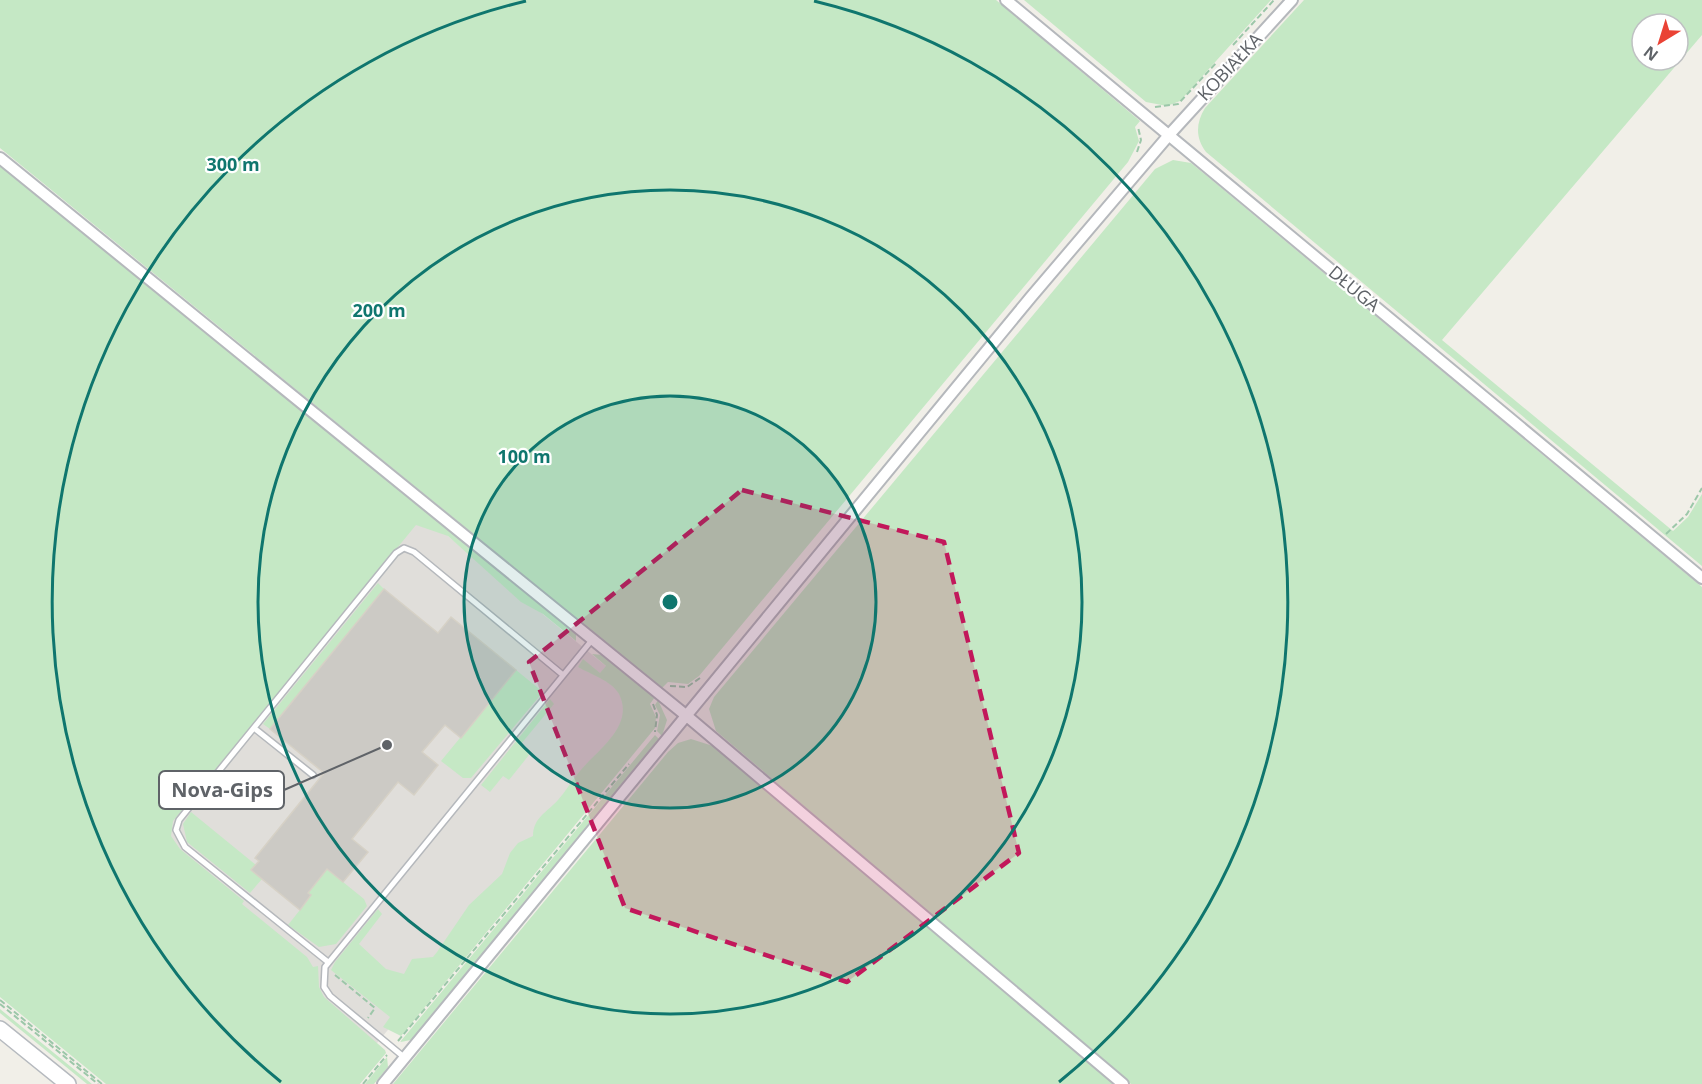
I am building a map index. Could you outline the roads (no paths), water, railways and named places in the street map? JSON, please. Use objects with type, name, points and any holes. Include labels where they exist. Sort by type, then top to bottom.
[{"type":"main road","points":[[0,1029],[68,1084]]},
{"type":"street","name":"DŁUGA","points":[[1006,0],[1702,578]]},
{"type":"street","name":"KOBIAŁKA","points":[[383,1084],[688,717],[1031,297],[1169,135],[1292,0]]},
{"type":"street","points":[[0,158],[688,717],[1123,1084]]},
{"type":"lane","points":[[326,965],[185,847],[176,830],[179,820],[396,553],[404,548],[414,552],[563,675]]},
{"type":"lane","points":[[405,1058],[330,996],[324,987],[326,965],[593,639]]},
{"type":"lane","points":[[254,728],[313,775]]},
{"type":"place","name":"Nova-Gips","points":[[387,745]]}]
